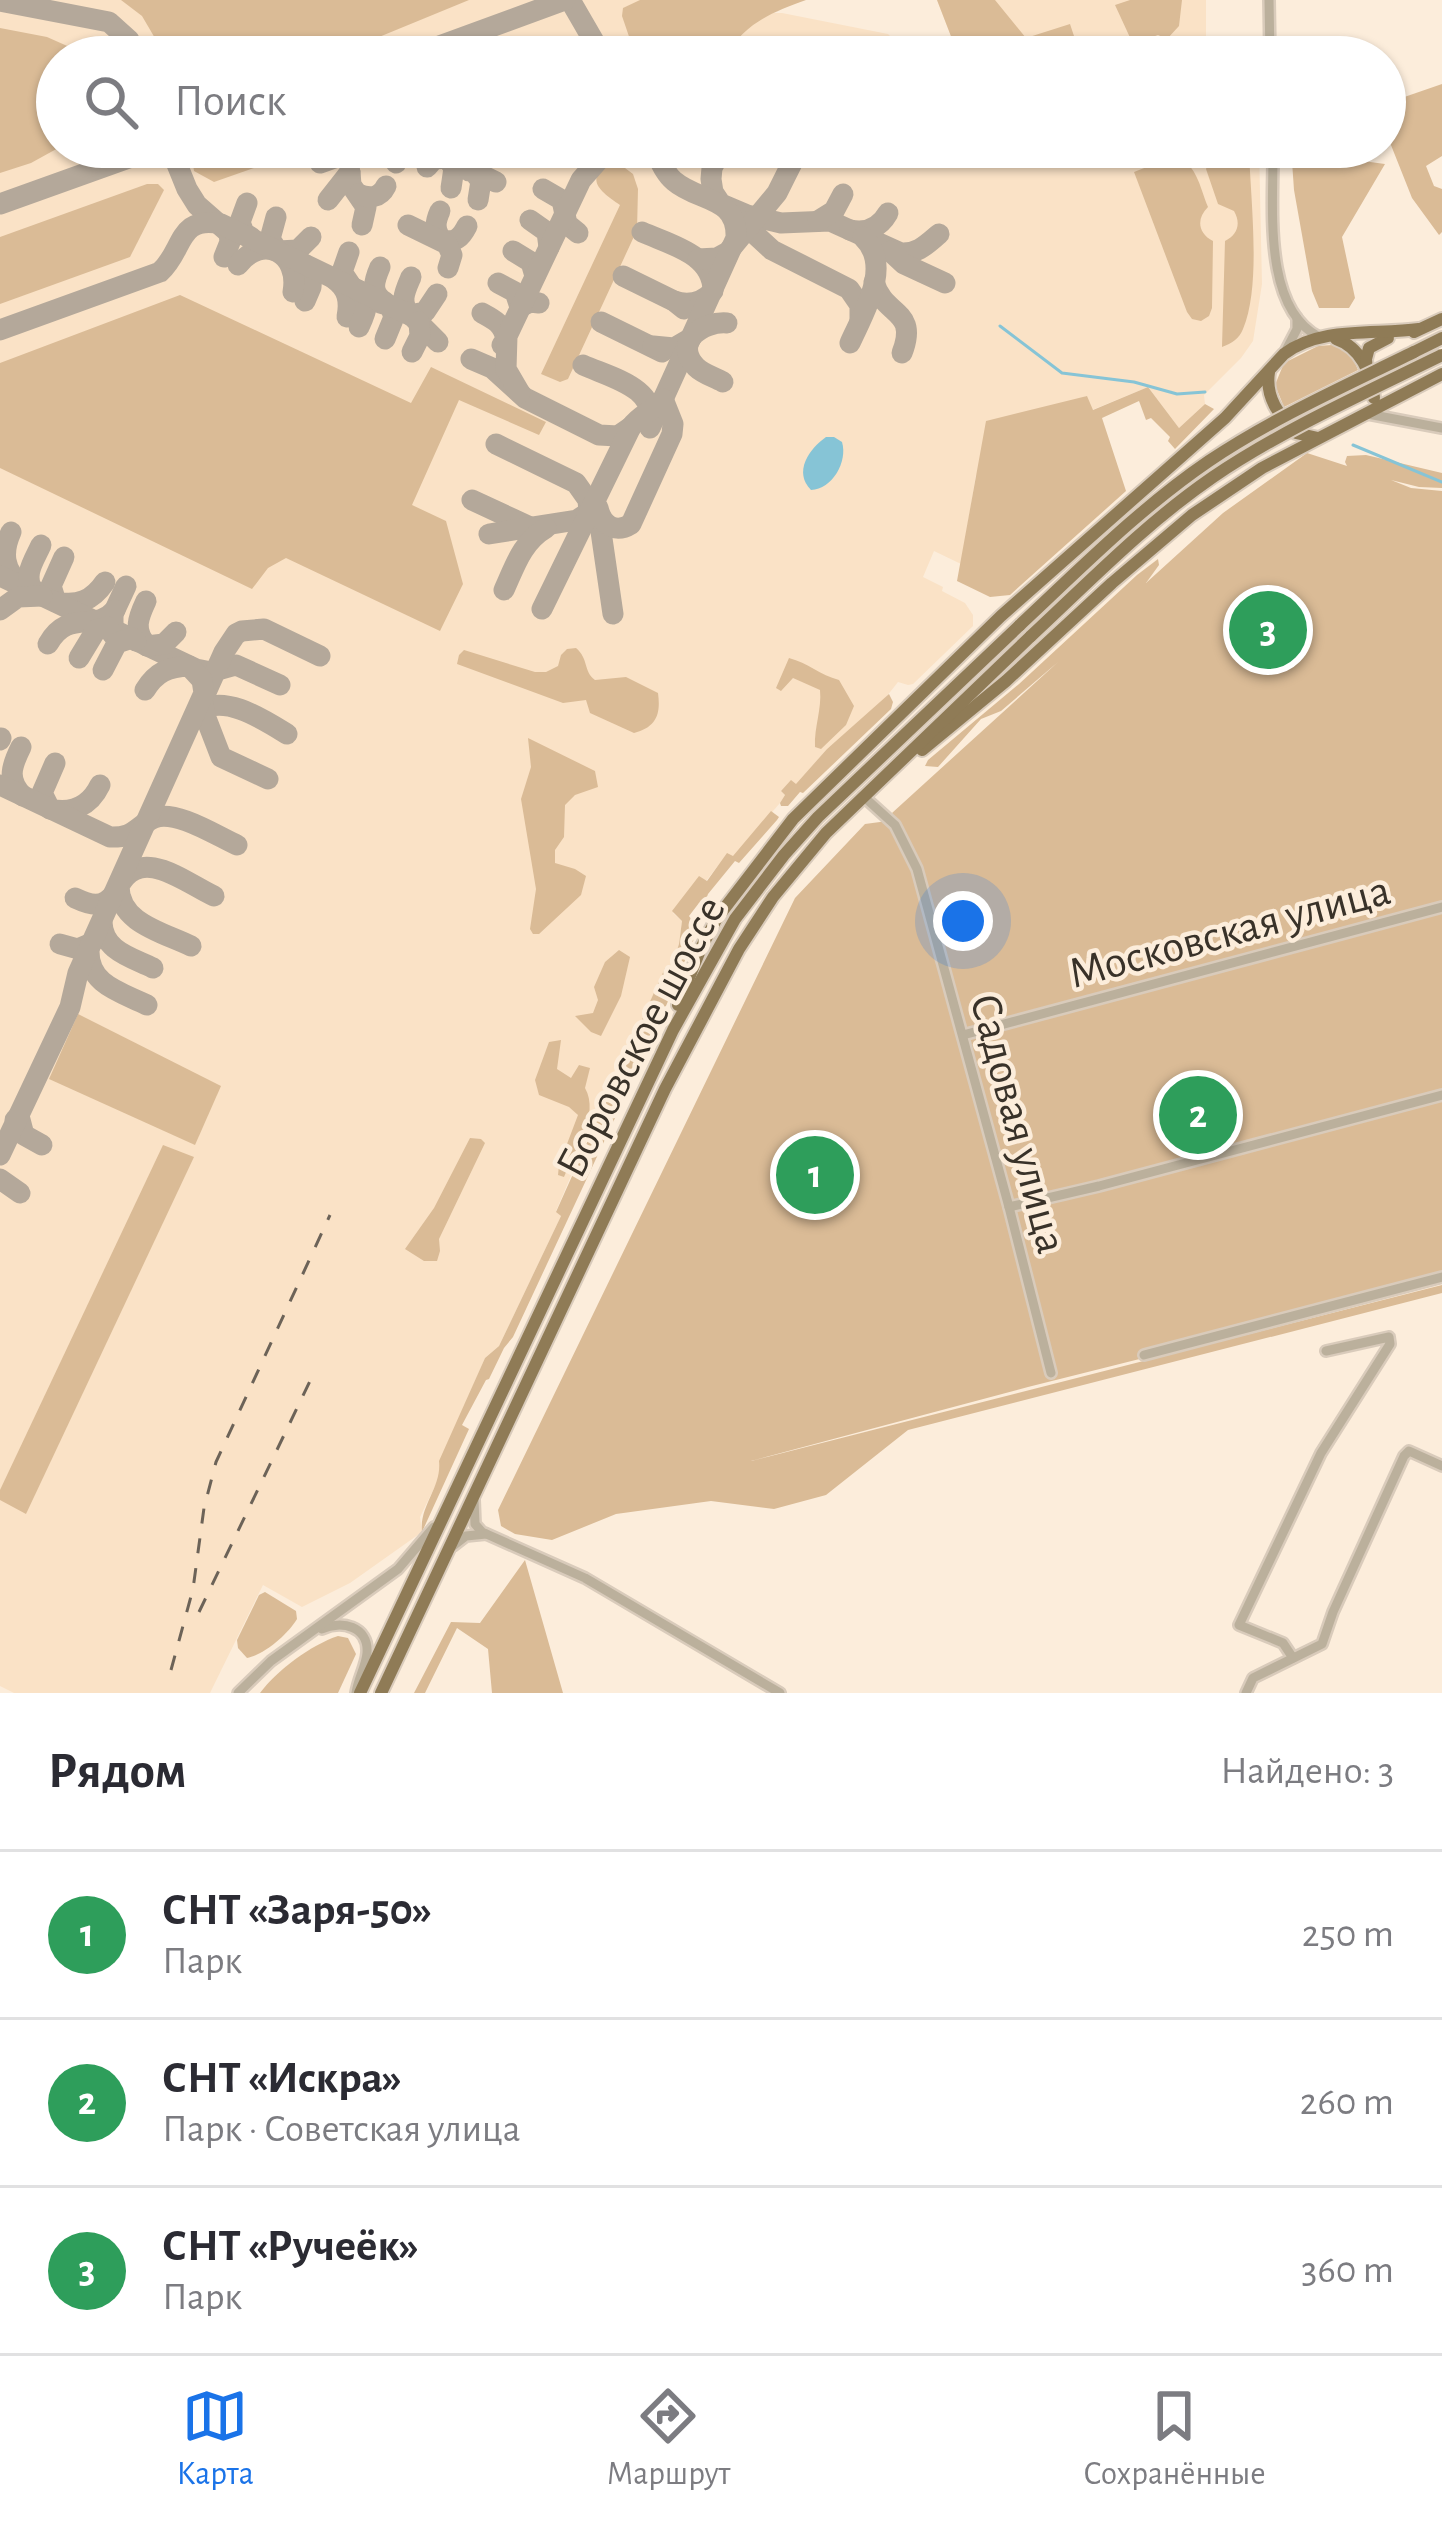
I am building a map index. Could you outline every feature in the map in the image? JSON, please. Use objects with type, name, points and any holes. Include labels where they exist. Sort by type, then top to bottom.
[{"type":"main road","points":[[1367,372],[1371,346],[1442,319]]},
{"type":"main road","points":[[673,1030],[680,997],[712,926],[759,861],[826,784],[1001,616],[1226,416],[1299,344],[1419,329]]},
{"type":"main road","name":"Боровское шоссе","points":[[381,1693],[665,1089],[716,989],[773,896],[826,833],[1133,520],[1211,460],[1301,408],[1442,338]]},
{"type":"main road","points":[[1325,339],[1351,345],[1373,386],[1376,407]]},
{"type":"main road","name":"Боровское шоссе","points":[[358,1693],[673,1030],[735,920],[784,855],[841,793],[1211,478],[1302,425],[1442,355]]},
{"type":"main road","points":[[1269,371],[1268,392],[1275,407],[1296,434],[1319,437]]},
{"type":"main road","points":[[890,770],[993,692],[1180,524],[1262,468],[1442,374]]},
{"type":"main road","points":[[1226,416],[1254,403],[1275,407]]},
{"type":"street","points":[[1269,0],[1270,36]]},
{"type":"street","points":[[1273,168],[1278,277],[1297,318],[1310,333],[1325,339]]},
{"type":"street","points":[[1282,356],[1298,328],[1297,318]]},
{"type":"street","points":[[1406,392],[1402,409],[1416,422]]},
{"type":"street","points":[[1376,407],[1416,422]]},
{"type":"street","points":[[1352,420],[1376,414],[1442,428]]},
{"type":"street","name":"Садовая улица","points":[[863,796],[896,825],[917,868],[1051,1373]]},
{"type":"street","name":"Московская улица","points":[[963,1035],[1442,907]]},
{"type":"street","points":[[1009,1207],[1442,1095]]},
{"type":"street","points":[[1144,1355],[1442,1277]]},
{"type":"street","points":[[1293,1658],[1283,1643],[1239,1625],[1322,1453],[1378,1366],[1390,1344],[1389,1336],[1326,1351]]},
{"type":"street","points":[[1246,1693],[1253,1678],[1322,1644],[1404,1456],[1409,1451],[1442,1466]]},
{"type":"street","points":[[473,1500],[475,1524],[486,1534],[584,1578],[780,1693]]},
{"type":"street","points":[[238,1693],[296,1642],[398,1569],[448,1510]]},
{"type":"street","points":[[451,1549],[466,1536],[486,1534]]},
{"type":"street","points":[[296,1642],[333,1624],[356,1629],[367,1653],[358,1693]]},
{"type":"shaded area","points":[[0,0],[804,0],[770,13],[890,36],[36,36],[36,168],[1259,168],[1262,284],[1253,341],[1204,395],[1205,404],[1179,428],[1148,387],[1092,410],[1086,396],[976,475],[961,564],[934,551],[923,577],[965,603],[973,615],[973,626],[913,684],[898,682],[796,785],[791,781],[781,791],[785,795],[780,803],[733,857],[727,854],[706,881],[700,877],[673,913],[682,921],[671,968],[665,969],[582,1150],[556,1211],[561,1216],[499,1346],[485,1358],[440,1461],[441,1474],[420,1517],[422,1532],[350,1583],[302,1607],[263,1585],[210,1693],[14,1693],[0,1686]]},
{"type":"shaded area","points":[[121,0],[469,0],[381,36],[154,36],[142,16]]},
{"type":"shaded area","points":[[640,0],[806,0],[760,21],[741,36],[629,36],[623,8]]},
{"type":"shaded area","points":[[937,0],[1206,0],[1206,36],[951,36]]},
{"type":"shaded area","points":[[937,0],[995,0],[1024,36],[951,36]]},
{"type":"shaded area","points":[[1130,0],[1182,0],[1179,26],[1170,36],[1129,36],[1115,5]]},
{"type":"shaded area","points":[[1070,24],[1074,36],[1032,36]]},
{"type":"shaded area","points":[[0,28],[42,36],[36,36],[36,160],[0,173]]},
{"type":"shaded area","points":[[1442,84],[1442,156],[1426,166],[1434,186],[1442,189],[1439,235],[1412,198],[1400,168],[1406,168],[1406,96]]},
{"type":"shaded area","points":[[194,168],[254,168],[214,182]]},
{"type":"shaded area","points":[[625,168],[633,174],[638,189],[637,230],[568,379],[560,382],[541,374],[620,205],[598,186],[601,169]]},
{"type":"shaded area","points":[[1191,168],[1199,183],[1208,207],[1200,226],[1213,241],[1212,308],[1201,321],[1187,312],[1134,172]]},
{"type":"shaded area","points":[[1250,168],[1254,265],[1249,310],[1239,335],[1222,347],[1225,241],[1235,232],[1237,220],[1234,211],[1218,204],[1206,169]]},
{"type":"shaded area","points":[[1292,168],[1383,168],[1342,237],[1355,298],[1349,308],[1319,308]]},
{"type":"shaded area","points":[[158,184],[164,190],[130,257],[0,304],[0,237]]},
{"type":"shaded area","points":[[180,295],[411,403],[431,367],[546,422],[539,435],[459,400],[412,505],[446,521],[463,584],[440,631],[286,558],[268,568],[252,589],[0,468],[0,363]]},
{"type":"shaded area","points":[[1332,345],[1349,354],[1358,370],[1284,407],[1275,385],[1284,363],[1318,346]]},
{"type":"shaded area","points":[[1148,387],[1179,428],[1205,404],[1214,409],[1175,449],[1151,418],[1146,420],[1139,401],[1102,418],[1126,491],[1010,595],[990,597],[957,581],[986,421],[1087,396],[1093,410]]},
{"type":"shaded area","points":[[1307,453],[1347,466],[1347,456],[1366,455],[1442,473],[1442,488],[1391,480],[1411,488],[1442,491],[1442,1283],[751,1461],[1442,1285],[1442,1293],[908,1430],[826,1495],[774,1509],[711,1501],[616,1514],[552,1540],[515,1534],[501,1526],[498,1510],[795,898],[865,824],[895,820],[892,813],[1058,662],[1001,711],[981,719],[938,767],[925,766],[928,760],[1137,575],[1158,559],[1146,583],[1223,513]]},
{"type":"shaded area","points":[[576,648],[595,680],[626,677],[658,693],[658,714],[652,724],[634,733],[590,713],[586,700],[563,703],[457,664],[464,650],[546,672],[558,666],[567,649]]},
{"type":"shaded area","points":[[789,658],[839,680],[854,706],[846,725],[821,749],[815,747],[820,690],[793,678],[781,691],[776,688]]},
{"type":"shaded area","points":[[889,694],[891,709],[803,793],[781,806],[785,795],[781,791],[791,780],[796,784]]},
{"type":"shaded area","points":[[528,738],[595,771],[598,787],[575,795],[565,805],[564,837],[555,850],[555,863],[586,876],[581,895],[539,934],[530,929],[536,889],[521,799],[531,767]]},
{"type":"shaded area","points":[[771,811],[777,820],[739,863],[735,861],[704,905],[699,903],[689,916],[698,929],[656,1030],[513,1337],[462,1425],[469,1429],[422,1532],[439,1461],[485,1358],[499,1346],[561,1216],[556,1212],[665,968],[671,968],[682,921],[672,911],[699,876],[707,881],[727,853],[733,856]]},
{"type":"shaded area","points":[[619,950],[630,957],[621,996],[601,1036],[575,1016],[593,1013],[598,1000],[594,987],[605,962]]},
{"type":"shaded area","points":[[78,1014],[221,1086],[195,1145],[49,1079]]},
{"type":"shaded area","points":[[561,1040],[557,1069],[571,1078],[579,1065],[590,1068],[585,1088],[588,1121],[564,1177],[558,1175],[559,1165],[578,1115],[539,1095],[535,1080],[549,1042]]},
{"type":"shaded area","points":[[470,1138],[485,1143],[439,1239],[437,1261],[424,1261],[405,1249],[434,1208]]},
{"type":"shaded area","points":[[163,1145],[194,1157],[26,1514],[0,1500],[0,1490]]},
{"type":"shaded area","points":[[525,1560],[563,1693],[492,1693],[488,1649],[457,1628],[425,1693],[414,1693],[451,1622],[480,1623]]},
{"type":"shaded area","points":[[265,1592],[296,1611],[297,1619],[275,1643],[247,1658],[237,1640],[259,1595]]},
{"type":"shaded area","points":[[338,1636],[348,1638],[356,1654],[338,1693],[260,1693],[295,1659]]},
{"type":"water","points":[[826,437],[842,442],[843,458],[832,480],[811,490],[803,468]]},
{"type":"waterway","points":[[1000,326],[1062,373],[1134,382],[1177,394],[1205,392]]},
{"type":"waterway","points":[[1353,445],[1442,482]]},
{"type":"taxiway","points":[[466,36],[565,0]]},
{"type":"taxiway","points":[[570,0],[591,36]]},
{"type":"taxiway","points":[[0,1],[109,22],[125,36]]},
{"type":"taxiway","points":[[0,204],[100,168]]},
{"type":"taxiway","points":[[178,168],[197,205],[229,233],[224,257]]},
{"type":"taxiway","points":[[451,188],[454,168]]},
{"type":"taxiway","points":[[467,168],[496,182]]},
{"type":"taxiway","points":[[520,393],[506,369],[507,336],[581,180],[592,168]]},
{"type":"taxiway","points":[[583,365],[641,394],[651,414],[650,428],[736,238],[735,224],[724,207],[684,188],[664,168]]},
{"type":"taxiway","points":[[712,168],[713,192],[721,204],[747,215],[781,223],[830,221],[901,253],[917,250],[939,234]]},
{"type":"taxiway","points":[[698,259],[728,252],[777,193],[790,168]]},
{"type":"taxiway","points":[[469,171],[481,181],[478,200]]},
{"type":"taxiway","points":[[350,172],[351,185],[366,207],[362,225]]},
{"type":"taxiway","points":[[328,200],[350,172]]},
{"type":"taxiway","points":[[358,194],[374,196],[386,186]]},
{"type":"taxiway","points":[[543,189],[562,200],[567,224],[578,233]]},
{"type":"taxiway","points":[[818,221],[834,211],[843,194]]},
{"type":"taxiway","points":[[247,203],[240,222],[252,238]]},
{"type":"taxiway","points":[[440,211],[436,226],[442,240],[457,239],[467,226]]},
{"type":"taxiway","points":[[850,230],[872,228],[888,213]]},
{"type":"taxiway","points":[[734,215],[772,250],[849,289],[860,305],[860,320]]},
{"type":"taxiway","points":[[276,217],[270,239],[278,251],[298,250],[311,237]]},
{"type":"taxiway","points":[[530,220],[547,232],[549,247]]},
{"type":"taxiway","points":[[0,330],[160,272],[189,230],[207,223],[221,224],[412,316],[438,342]]},
{"type":"taxiway","points":[[408,225],[447,244],[452,255],[448,268]]},
{"type":"taxiway","points":[[642,232],[688,252],[711,278],[713,291],[704,298],[674,301]]},
{"type":"taxiway","points":[[850,343],[876,275],[872,248],[863,237]]},
{"type":"taxiway","points":[[238,265],[258,250],[277,252],[291,267],[293,292]]},
{"type":"taxiway","points":[[513,251],[531,262],[535,276]]},
{"type":"taxiway","points":[[890,251],[904,264],[945,283]]},
{"type":"taxiway","points":[[349,252],[342,272],[352,287]]},
{"type":"taxiway","points":[[299,264],[312,274],[305,301]]},
{"type":"taxiway","points":[[380,267],[375,286],[385,302]]},
{"type":"taxiway","points":[[623,276],[684,309]]},
{"type":"taxiway","points":[[411,277],[404,301],[410,315],[425,312],[437,294]]},
{"type":"taxiway","points":[[334,279],[347,296],[347,317]]},
{"type":"taxiway","points":[[874,282],[903,320],[902,353]]},
{"type":"taxiway","points":[[498,283],[515,292],[520,307],[539,303]]},
{"type":"taxiway","points":[[357,290],[366,302],[359,327]]},
{"type":"taxiway","points":[[380,303],[390,306],[394,317],[385,339]]},
{"type":"taxiway","points":[[482,313],[503,330],[502,345]]},
{"type":"taxiway","points":[[412,352],[420,336],[419,322]]},
{"type":"taxiway","points":[[601,322],[662,352]]},
{"type":"taxiway","points":[[723,382],[696,367],[687,349],[700,329],[727,323]]},
{"type":"taxiway","points":[[653,346],[674,348],[691,338]]},
{"type":"taxiway","points":[[471,359],[492,368],[525,398],[599,435],[618,436],[631,427]]},
{"type":"taxiway","points":[[542,609],[631,427],[663,399],[672,434],[631,524],[610,526],[598,508]]},
{"type":"taxiway","points":[[489,534],[577,520],[589,512],[588,500],[576,483],[496,444]]},
{"type":"taxiway","points":[[472,500],[528,526]]},
{"type":"taxiway","points":[[598,511],[613,614]]},
{"type":"taxiway","points":[[504,590],[525,547],[546,528]]},
{"type":"taxiway","points":[[11,532],[6,560],[22,585]]},
{"type":"taxiway","points":[[36,591],[29,573],[41,545]]},
{"type":"taxiway","points":[[64,557],[51,586],[56,602],[84,601],[105,582]]},
{"type":"taxiway","points":[[0,576],[196,669],[211,672],[236,665],[280,685]]},
{"type":"taxiway","points":[[113,623],[126,586]]},
{"type":"taxiway","points":[[0,610],[18,597],[42,596]]},
{"type":"taxiway","points":[[146,601],[138,624],[147,646],[164,644],[176,632]]},
{"type":"taxiway","points":[[48,644],[64,627],[99,620],[115,610]]},
{"type":"taxiway","points":[[79,658],[96,630],[108,627],[113,635]]},
{"type":"taxiway","points":[[268,779],[221,757],[203,699],[224,652],[242,631],[264,629],[320,656]]},
{"type":"taxiway","points":[[103,670],[117,643],[136,641]]},
{"type":"taxiway","points":[[0,1155],[70,1007],[78,973],[204,693],[202,680],[189,666],[163,672],[145,690]]},
{"type":"taxiway","points":[[196,714],[217,705],[229,706],[287,734]]},
{"type":"taxiway","points":[[21,747],[12,772],[23,796]]},
{"type":"taxiway","points":[[55,763],[42,793],[50,809],[80,807],[100,785]]},
{"type":"taxiway","points":[[0,785],[110,837],[129,834],[163,816],[184,820],[237,845]]},
{"type":"taxiway","points":[[191,946],[134,918],[121,899],[119,886],[128,874],[151,867],[214,896]]},
{"type":"taxiway","points":[[75,898],[96,904],[114,894]]},
{"type":"taxiway","points":[[102,922],[113,946],[153,968]]},
{"type":"taxiway","points":[[60,944],[78,949],[92,943]]},
{"type":"taxiway","points":[[89,950],[100,979],[147,1005]]},
{"type":"taxiway","points":[[15,1120],[19,1116],[24,1135],[42,1145]]},
{"type":"taxiway","points":[[0,1179],[20,1193]]},
{"type":"railway","points":[[171,1670],[193,1589],[204,1508],[216,1462],[330,1215]]},
{"type":"railway","points":[[199,1612],[311,1379]]},
{"type":"place","name":"СНТ «Ручеёк»","points":[[1268,630]]},
{"type":"place","name":"СНТ «Искра»","points":[[1198,1115]]},
{"type":"place","name":"СНТ «Заря-50»","points":[[815,1175]]}]
